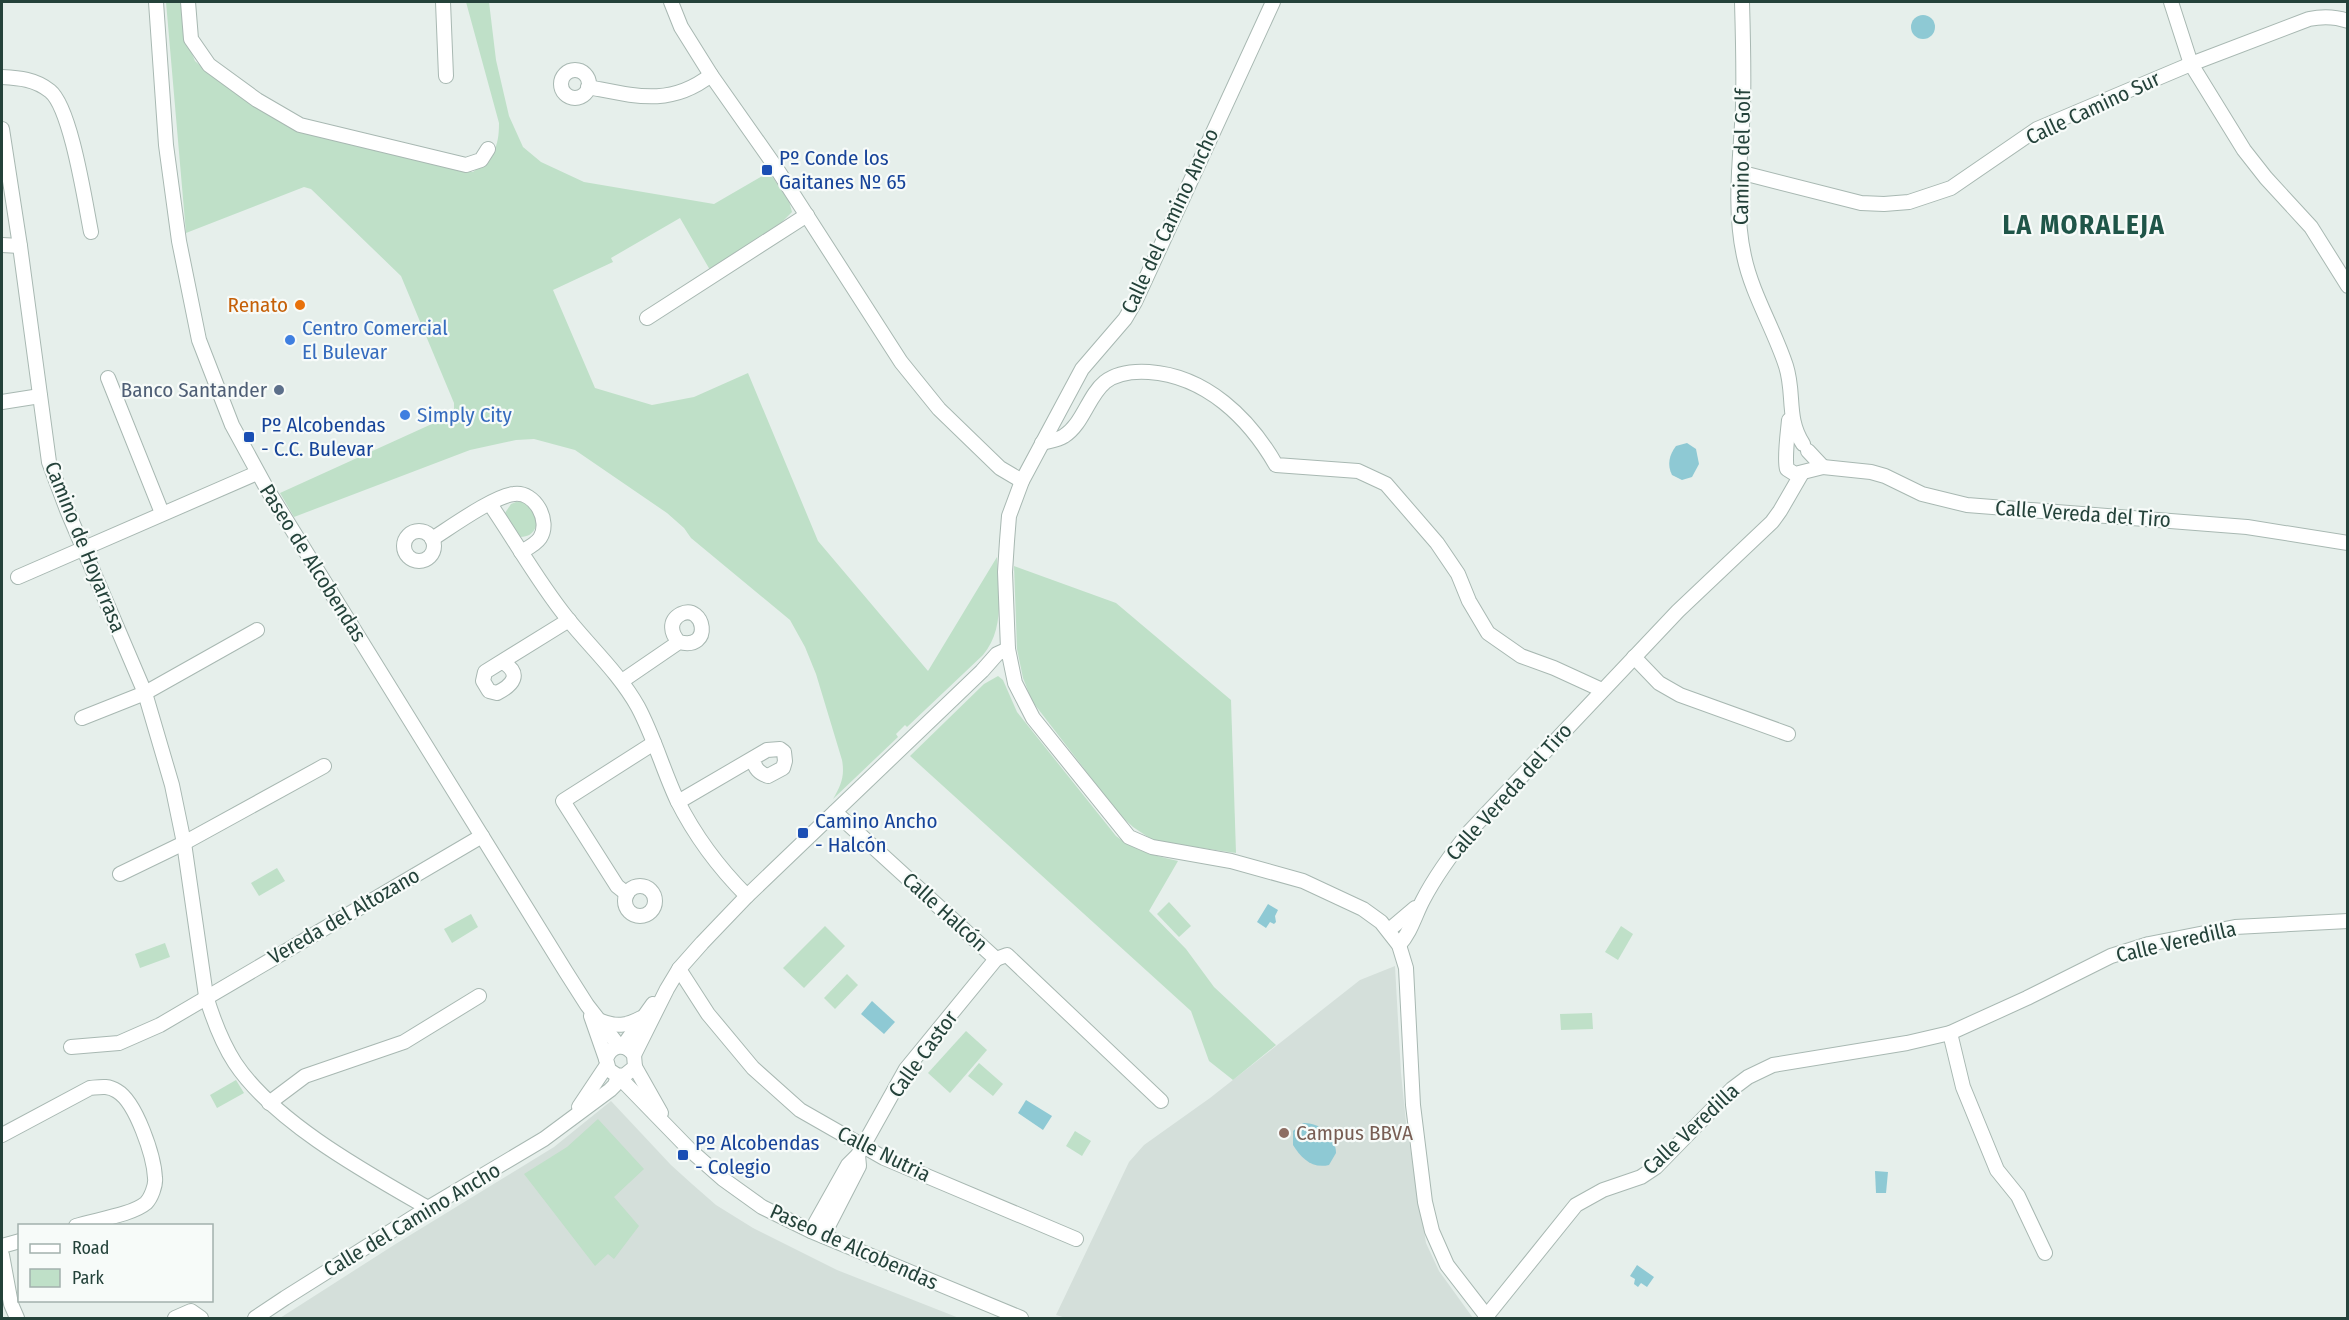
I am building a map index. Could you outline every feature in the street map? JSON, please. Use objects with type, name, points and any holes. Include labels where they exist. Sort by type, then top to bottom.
[{"type":"street","name":"Paseo de Alcobendas","points":[[156,2],[166,145],[179,241],[199,340],[232,425],[257,473],[587,1005],[621,1046]]},
{"type":"street","points":[[188,2],[191,39],[209,65],[257,100],[300,125],[466,165],[481,160],[488,149]]},
{"type":"street","points":[[443,2],[446,76]]},
{"type":"street","points":[[671,2],[681,27],[711,75],[776,166],[901,362],[939,409],[1019,487]]},
{"type":"street","name":"Calle del Camino Ancho","points":[[1273,2],[1135,302],[1125,319],[1082,369],[1019,487],[1009,516],[1007,541],[1010,665],[1020,697],[1033,718],[1129,837],[1152,847],[1231,861],[1303,881],[1363,909],[1389,930],[1399,945],[1406,968],[1413,1105],[1425,1202],[1432,1231],[1447,1265],[1487,1318]]},
{"type":"street","name":"Camino del Golf","points":[[1742,2],[1743,105],[1738,219],[1750,277],[1787,368],[1795,431],[1806,448]]},
{"type":"street","points":[[2171,2],[2191,64],[2244,150],[2310,227],[2348,286]]},
{"type":"street","name":"Calle Camino Sur","points":[[1739,172],[1861,203],[1909,202],[1951,188],[2037,129],[2191,64],[2309,19],[2322,16],[2346,18]]},
{"type":"street","points":[[588,87],[638,96],[657,96],[681,93],[695,88],[711,75]]},
{"type":"street","points":[[2,77],[22,78],[36,82],[51,92],[58,102],[66,119],[91,232]]},
{"type":"street","name":"Camino de Hoyarrasa","points":[[2,129],[49,462],[145,693],[172,785],[184,843],[206,996],[213,1017],[235,1063],[269,1103],[295,1124],[428,1208]]},
{"type":"street","points":[[647,318],[807,215]]},
{"type":"street","points":[[2,245],[20,246]]},
{"type":"street","points":[[1042,443],[1064,437],[1078,422],[1104,382],[1119,373],[1167,373],[1201,386],[1234,410],[1263,442],[1276,465],[1358,471],[1386,484],[1437,543],[1458,574],[1469,601],[1488,633],[1521,656],[1602,690]]},
{"type":"street","points":[[108,378],[162,513]]},
{"type":"street","points":[[2,402],[40,396]]},
{"type":"street","name":"Calle Vereda del Tiro","points":[[1787,496],[1785,462],[1791,409]]},
{"type":"street","points":[[1788,449],[1797,443],[1806,448],[1823,467]]},
{"type":"street","points":[[1803,472],[1808,464],[1806,448]]},
{"type":"street","name":"Calle Vereda del Tiro","points":[[1787,469],[1791,473],[1823,467],[1871,472],[1885,476],[1922,494],[1967,505],[2247,527],[2348,543]]},
{"type":"street","name":"Calle Vereda del Tiro","points":[[1389,930],[1407,917],[1423,900],[1470,831],[1602,690],[1678,611],[1772,522],[1803,472]]},
{"type":"street","points":[[18,576],[257,473]]},
{"type":"street","points":[[432,539],[490,504],[512,494],[528,496],[535,502],[543,519],[543,530],[541,537],[522,552]]},
{"type":"street","points":[[490,504],[536,577],[569,620],[622,681],[638,708],[678,802],[703,845],[727,876],[747,896]]},
{"type":"street","points":[[503,662],[569,620]]},
{"type":"street","points":[[82,718],[145,693],[257,630]]},
{"type":"street","points":[[622,681],[679,642]]},
{"type":"street","points":[[666,988],[634,1061],[625,1075],[618,1076],[609,1070],[606,1062],[610,1051],[621,1046],[680,969],[747,896],[997,654],[1008,649]]},
{"type":"street","points":[[1634,657],[1659,683],[1680,695],[1788,734]]},
{"type":"street","points":[[982,671],[1010,665]]},
{"type":"street","points":[[627,894],[617,886],[563,801],[654,743]]},
{"type":"street","points":[[678,802],[753,759]]},
{"type":"street","points":[[120,874],[184,843],[324,766]]},
{"type":"street","name":"Calle Halcón","points":[[835,812],[996,959],[1007,955],[1161,1101]]},
{"type":"street","name":"Vereda del Altozano","points":[[206,996],[482,836]]},
{"type":"street","name":"Calle Vereda del Tiro","points":[[1399,945],[1408,932],[1423,900]]},
{"type":"street","name":"Calle Veredilla","points":[[1487,1318],[1576,1206],[1596,1193],[1641,1177],[1656,1167],[1732,1089],[1748,1077],[1773,1065],[1907,1043],[1950,1033],[2111,956],[2137,947],[2220,928],[2276,923],[2348,921]]},
{"type":"street","name":"Calle Castor","points":[[817,1234],[848,1166],[860,1151],[906,1069],[996,959]]},
{"type":"street","name":"Calle Nutria","points":[[680,969],[708,1014],[753,1068],[800,1110],[860,1151],[1076,1239]]},
{"type":"street","points":[[71,1047],[119,1043],[160,1025],[206,996]]},
{"type":"street","points":[[269,1103],[305,1076],[321,1069],[390,1049],[479,996]]},
{"type":"street","name":"Paseo de Alcobendas","points":[[587,1005],[606,1062]]},
{"type":"street","points":[[601,1021],[615,1026],[626,1025],[641,1018]]},
{"type":"street","points":[[1950,1033],[1963,1087],[1997,1170],[2018,1196],[2045,1253]]},
{"type":"street","points":[[621,1046],[631,1050],[634,1061]]},
{"type":"street","name":"Paseo de Alcobendas","points":[[634,1061],[672,1130]]},
{"type":"street","name":"Calle del Camino Ancho","points":[[569,1121],[606,1062]]},
{"type":"street","name":"Paseo de Alcobendas","points":[[618,1076],[723,1179],[762,1207],[817,1234],[1021,1318]]},
{"type":"street","name":"Calle del Camino Ancho","points":[[255,1318],[428,1208],[516,1157],[615,1086],[618,1076]]},
{"type":"street","points":[[2,1135],[90,1088],[104,1086],[116,1090],[123,1096],[138,1121],[156,1180],[147,1202],[134,1210],[83,1224]]},
{"type":"street","points":[[2,1246],[18,1242]]},
{"type":"street","points":[[2,1255],[11,1304],[17,1318]]},
{"type":"street","points":[[175,1318],[191,1311],[201,1318]]},
{"type":"shaded area","name":"Campus BBVA","points":[[1395,966],[1406,1122],[1426,1243],[1439,1271],[1473,1318],[1066,1318],[1056,1315],[1129,1162],[1144,1145],[1210,1098],[1360,980]]},
{"type":"shaded area","points":[[611,1101],[671,1165],[716,1205],[753,1228],[837,1270],[959,1318],[280,1318],[554,1147]]},
{"type":"green space","points":[[166,2],[182,2],[186,39],[195,61],[213,77],[297,129],[473,172],[486,162],[493,152],[498,140],[499,123],[466,2],[489,2],[496,60],[509,116],[523,147],[541,162],[584,182],[714,204],[769,172],[789,201],[792,212],[782,222],[710,270],[680,218],[611,258],[613,262],[553,290],[595,388],[652,405],[694,397],[748,373],[818,541],[928,671],[997,557],[998,621],[995,633],[983,655],[907,727],[905,725],[896,734],[898,737],[833,799],[842,780],[842,760],[816,674],[805,647],[790,620],[691,538],[684,528],[667,513],[575,450],[534,439],[516,440],[470,450],[294,517],[280,493],[445,418],[454,411],[454,403],[401,276],[311,189],[304,187],[186,233]]},
{"type":"green space","points":[[516,502],[528,505],[538,522],[529,535],[519,537],[508,524],[505,513],[511,504]]},
{"type":"green space","points":[[1014,566],[1116,603],[1231,700],[1236,853],[1154,841],[1119,814],[1032,701],[1023,678],[1017,649]]},
{"type":"green space","points":[[998,676],[1003,680],[1017,712],[1116,836],[1130,846],[1178,861],[1149,911],[1186,949],[1214,987],[1276,1045],[1233,1080],[1209,1061],[1191,1011],[910,756],[984,684]]},
{"type":"green space","points":[[277,868],[285,881],[259,896],[251,883]]},
{"type":"green space","points":[[1169,902],[1191,926],[1179,937],[1157,914]]},
{"type":"green space","points":[[471,914],[478,927],[452,943],[444,929]]},
{"type":"green space","points":[[825,926],[845,946],[804,988],[783,968]]},
{"type":"green space","points":[[1621,926],[1633,934],[1618,960],[1605,952]]},
{"type":"green space","points":[[165,943],[170,957],[140,968],[135,954]]},
{"type":"green space","points":[[847,974],[858,985],[835,1009],[824,998]]},
{"type":"green space","points":[[1592,1013],[1593,1029],[1561,1030],[1560,1014]]},
{"type":"green space","points":[[966,1031],[987,1050],[950,1093],[928,1073]]},
{"type":"green space","points":[[979,1063],[1003,1084],[993,1096],[968,1076]]},
{"type":"green space","points":[[236,1080],[244,1093],[217,1108],[210,1095]]},
{"type":"green space","points":[[598,1119],[644,1169],[614,1197],[639,1226],[614,1259],[608,1254],[595,1266],[524,1174],[567,1147]]},
{"type":"green space","points":[[1075,1131],[1091,1141],[1082,1156],[1066,1146]]},
{"type":"water","points":[[1923,15],[1931,19],[1935,27],[1931,35],[1923,39],[1915,35],[1911,27],[1915,19]]},
{"type":"water","points":[[1687,443],[1696,449],[1699,464],[1692,477],[1682,480],[1672,475],[1670,460],[1676,446]]},
{"type":"water","points":[[1268,904],[1278,910],[1275,916],[1276,922],[1274,924],[1270,922],[1266,928],[1257,922]]},
{"type":"water","points":[[872,1001],[895,1022],[884,1034],[861,1014]]},
{"type":"water","points":[[1026,1100],[1052,1116],[1043,1130],[1018,1113]]},
{"type":"water","points":[[1303,1123],[1315,1125],[1330,1136],[1336,1153],[1329,1165],[1312,1164],[1293,1145],[1293,1131]]},
{"type":"water","points":[[1875,1171],[1888,1172],[1886,1193],[1876,1193]]},
{"type":"water","points":[[1637,1265],[1654,1277],[1647,1287],[1641,1283],[1638,1287],[1634,1284],[1635,1279],[1630,1276]]},
{"type":"place","name":"Pº Conde los Gaitanes Nº 65","points":[[767,170]]},
{"type":"place","name":"Renato","points":[[300,305]]},
{"type":"place","name":"Centro Comercial El Bulevar","points":[[290,340]]},
{"type":"place","name":"Banco Santander","points":[[279,390]]},
{"type":"place","name":"Simply City","points":[[405,415]]},
{"type":"place","name":"Pº Alcobendas - C.C. Bulevar","points":[[249,437]]},
{"type":"place","name":"Camino Ancho - Halcón","points":[[803,833]]},
{"type":"place","name":"Campus BBVA","points":[[1284,1133]]},
{"type":"place","name":"Pº Alcobendas - Colegio","points":[[683,1155]]},
{"type":"district","name":"LA MORALEJA","points":[[2084,225]]}]
